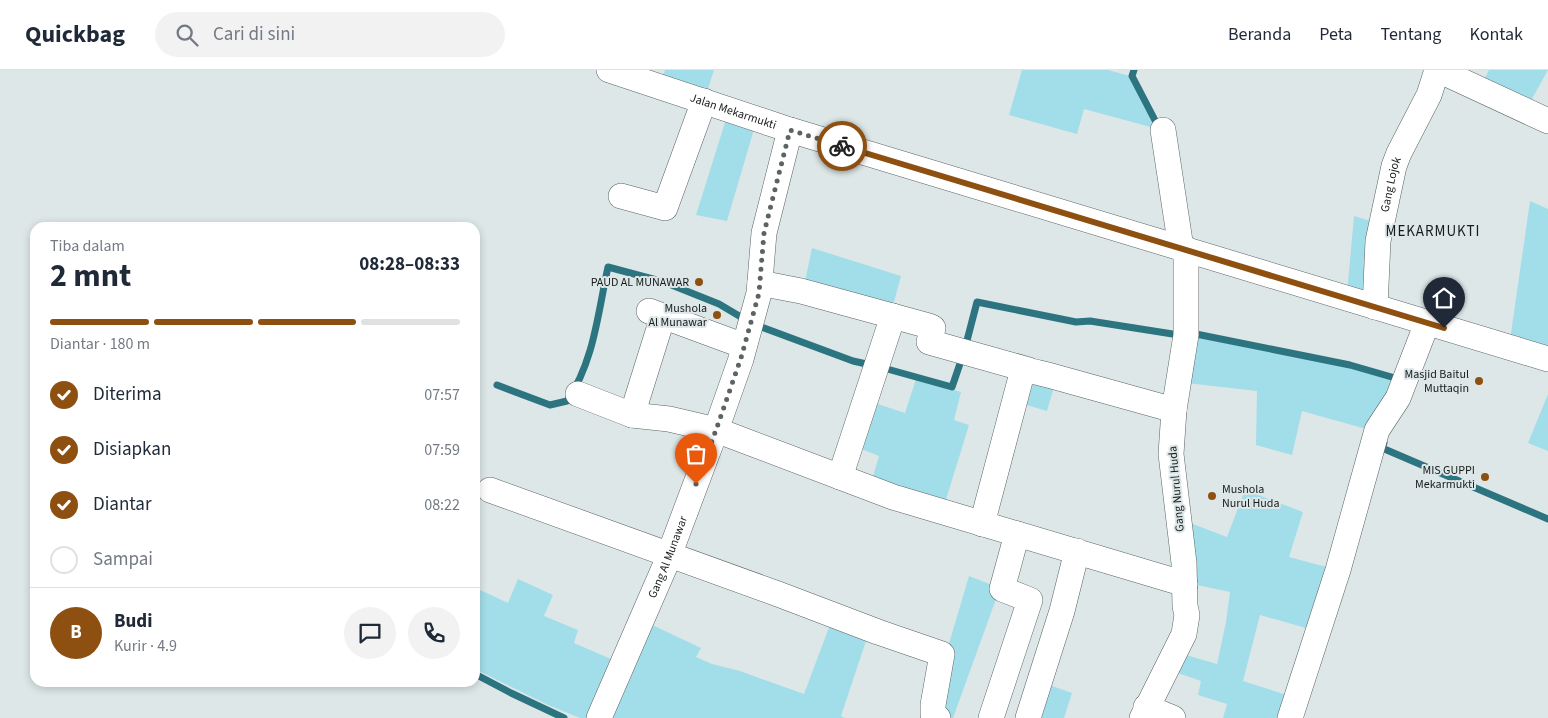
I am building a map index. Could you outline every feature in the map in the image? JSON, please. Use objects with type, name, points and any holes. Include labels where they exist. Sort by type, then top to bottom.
[{"type":"street","name":"Jalan Mekarmukti","points":[[609,70],[790,130],[1548,359]]},
{"type":"street","points":[[1438,70],[1548,121]]},
{"type":"street","name":"Gang Lojok","points":[[1375,307],[1378,240],[1394,166],[1429,95],[1438,70]]},
{"type":"street","points":[[620,196],[666,208],[704,101]]},
{"type":"street","name":"Gang Al Munawar","points":[[599,718],[669,555],[716,430],[744,346],[759,293],[764,233],[790,130]]},
{"type":"street","name":"Gang Nurul Huda","points":[[1144,713],[1184,634],[1187,614],[1171,454],[1174,410],[1186,335],[1184,249],[1162,130]]},
{"type":"street","points":[[760,283],[801,292],[933,328],[929,342],[1174,410]]},
{"type":"street","points":[[632,415],[656,314],[744,346]]},
{"type":"street","points":[[840,477],[893,316]]},
{"type":"street","points":[[1290,718],[1338,570],[1377,430],[1398,398],[1427,323]]},
{"type":"street","points":[[982,524],[1021,377],[1028,370]]},
{"type":"street","points":[[578,394],[632,415],[669,419],[716,430],[892,497],[1185,584]]},
{"type":"street","points":[[490,490],[942,654],[933,705],[933,714],[938,718]]},
{"type":"street","points":[[991,718],[1030,600],[1002,588],[1018,534]]},
{"type":"street","points":[[1028,718],[1062,611],[1077,551]]},
{"type":"street","points":[[1144,713],[1173,718]]},
{"type":"shaded area","points":[[665,70],[714,70],[706,95],[660,82]]},
{"type":"shaded area","points":[[1022,70],[1108,70],[1130,76],[1158,129],[1084,109],[1077,134],[1009,115]]},
{"type":"shaded area","points":[[1489,70],[1548,70],[1528,106],[1480,87]]},
{"type":"shaded area","points":[[727,116],[755,126],[727,221],[696,215]]},
{"type":"shaded area","points":[[1530,201],[1548,209],[1548,352],[1510,340]]},
{"type":"shaded area","points":[[1354,216],[1378,223],[1373,302],[1347,293]]},
{"type":"shaded area","points":[[812,248],[901,276],[891,313],[803,291]]},
{"type":"shaded area","points":[[1195,336],[1348,367],[1399,380],[1373,431],[1302,411],[1292,455],[1256,445],[1257,391],[1187,383]]},
{"type":"shaded area","points":[[1024,377],[1056,380],[1047,411],[1016,402]]},
{"type":"shaded area","points":[[916,379],[961,392],[954,420],[969,425],[944,506],[871,483],[879,456],[854,446],[872,402],[905,413]]},
{"type":"shaded area","points":[[1548,394],[1548,451],[1528,443]]},
{"type":"shaded area","points":[[1245,490],[1303,512],[1289,557],[1334,569],[1313,630],[1260,615],[1243,681],[1293,697],[1286,718],[1223,718],[1227,704],[1198,695],[1201,681],[1172,671],[1179,653],[1217,664],[1230,592],[1192,584],[1185,521],[1227,537]]},
{"type":"shaded area","points":[[969,576],[1000,588],[953,718],[948,718],[940,712],[948,647]]},
{"type":"shaded area","points":[[518,579],[553,595],[544,616],[578,630],[574,643],[618,662],[595,718],[580,718],[548,705],[480,671],[480,590],[508,603]]},
{"type":"shaded area","points":[[646,622],[701,648],[696,657],[804,694],[831,622],[868,635],[841,716],[845,718],[604,718]]},
{"type":"shaded area","points":[[1041,682],[1072,693],[1064,718],[1030,718]]},
{"type":"waterway","points":[[1134,70],[1132,76],[1159,128]]},
{"type":"waterway","points":[[497,385],[550,405],[567,401],[576,386],[589,353],[608,267],[664,282],[719,304],[746,320]]},
{"type":"waterway","points":[[756,325],[853,361],[952,387],[964,352],[977,302],[1076,322],[1090,321],[1179,335],[1196,334],[1350,365],[1402,380]]},
{"type":"waterway","points":[[1384,443],[1382,448],[1548,519]]},
{"type":"waterway","points":[[480,677],[564,718]]},
{"type":"way so far","points":[[696,484],[741,358],[759,293],[764,233],[790,130],[842,146]]},
{"type":"place","name":"PAUD AL MUNAWAR","points":[[699,282]]},
{"type":"place","name":"Mushola Al Munawar","points":[[717,315]]},
{"type":"place","name":"Masjid Baitul Muttaqin","points":[[1479,381]]},
{"type":"place","name":"MIS GUPPI Mekarmukti","points":[[1485,477]]},
{"type":"place","name":"Mushola Nurul Huda","points":[[1212,496]]},
{"type":"district","name":"MEKARMUKTI","points":[[1433,231]]},
{"type":"route","points":[[842,146],[1444,328]]}]
